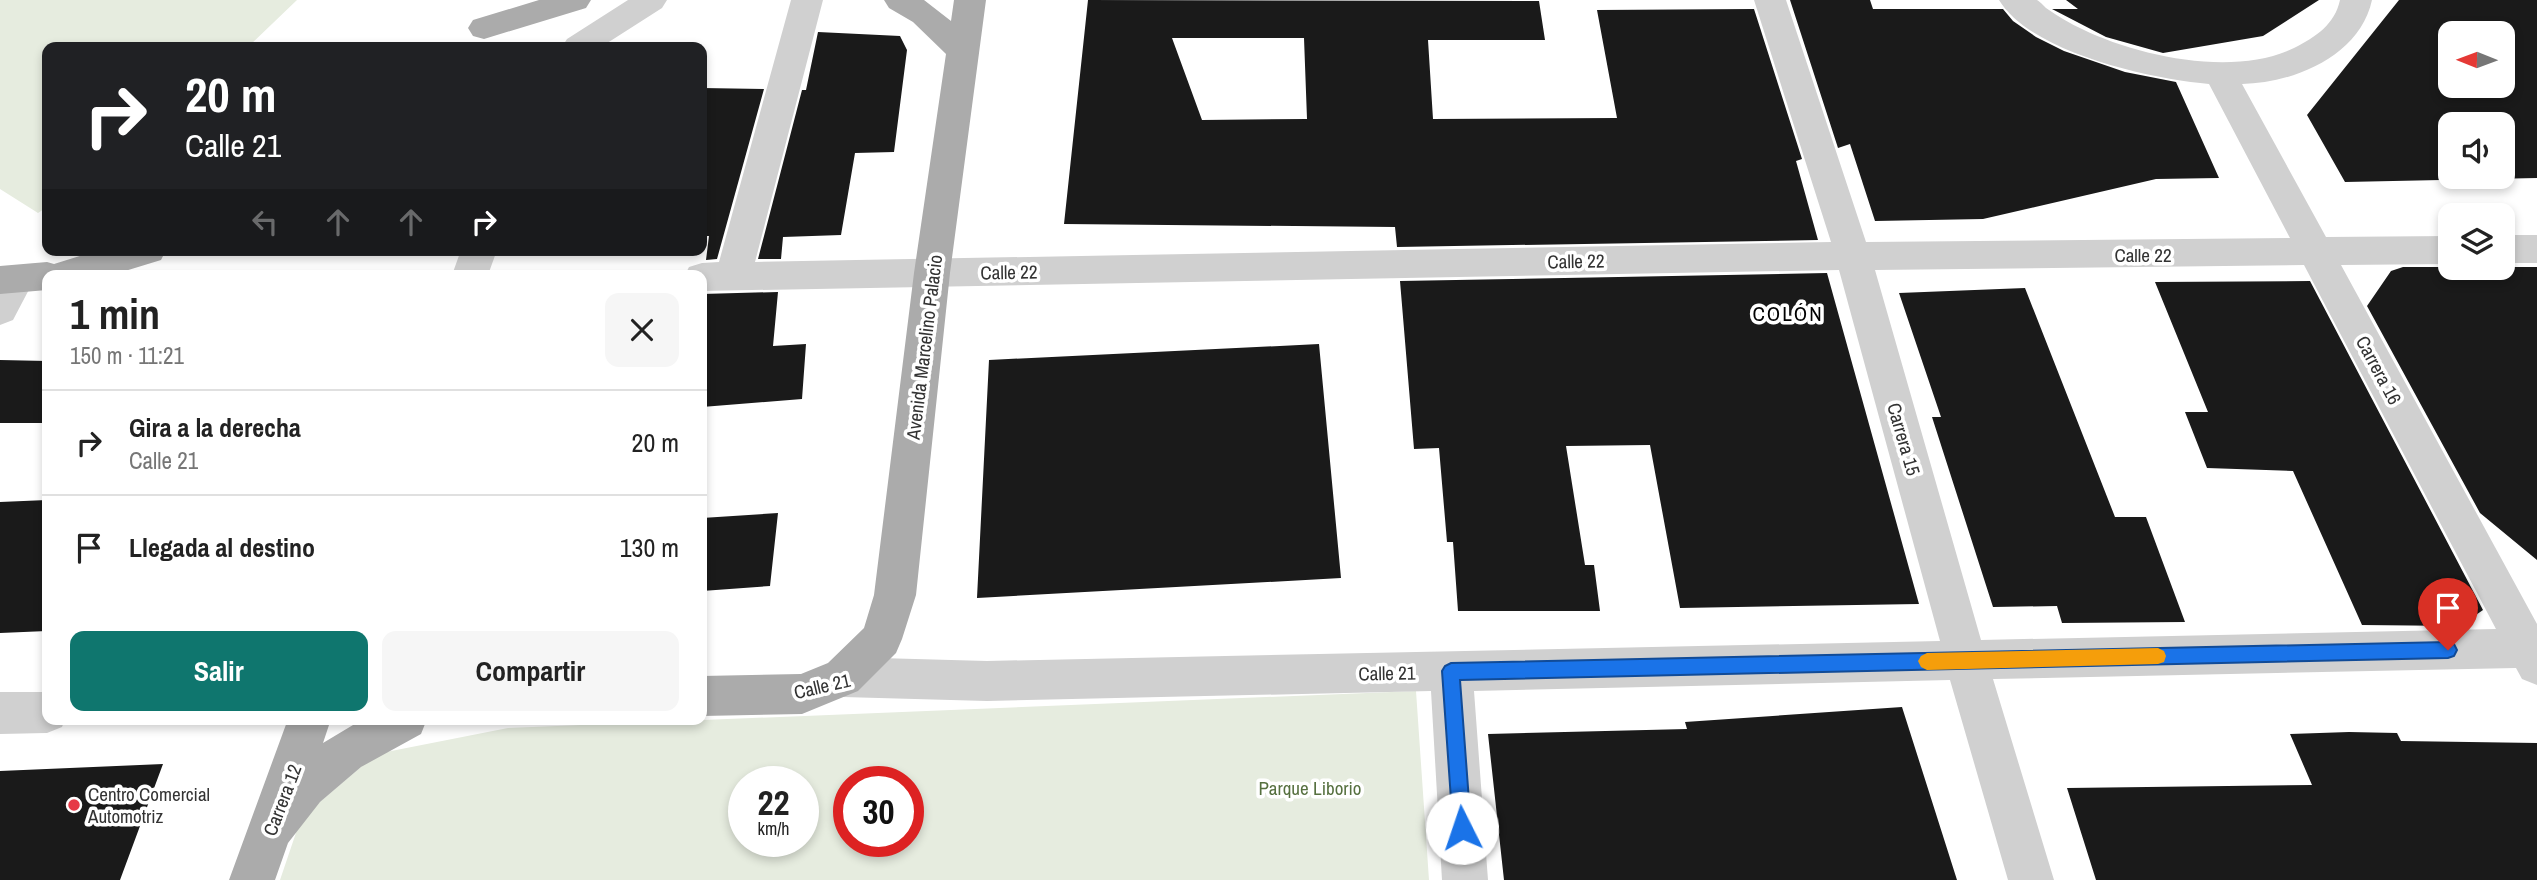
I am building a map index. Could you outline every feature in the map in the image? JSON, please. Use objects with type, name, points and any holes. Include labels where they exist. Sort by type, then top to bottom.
[{"type":"main road","points":[[475,38],[504,0]]},
{"type":"main road","points":[[475,38],[575,0]]},
{"type":"main road","points":[[900,0],[924,14],[963,51]]},
{"type":"main road","name":"Avenida Marcelino Palacio","points":[[843,677],[881,639],[895,595],[932,273],[970,0]]},
{"type":"main road","points":[[84,270],[129,256]]},
{"type":"main road","name":"Calle 21","points":[[707,696],[802,694],[843,677]]},
{"type":"main road","name":"Carrera 12","points":[[252,880],[308,725]]},
{"type":"main road","points":[[269,831],[304,787],[346,752],[395,725]]},
{"type":"street","points":[[586,42],[651,0]]},
{"type":"street","points":[[717,277],[807,0]]},
{"type":"street","name":"Carrera 15","points":[[1770,0],[1853,256],[1966,660],[2031,880]]},
{"type":"street","points":[[2015,0],[2061,32],[2111,55],[2166,69],[2220,74],[2281,67],[2328,46],[2355,13],[2356,0]]},
{"type":"street","name":"Carrera 16","points":[[2220,74],[2534,654]]},
{"type":"street","points":[[2515,249],[2537,248]]},
{"type":"street","name":"Calle 22","points":[[717,277],[1853,256],[2438,250]]},
{"type":"street","name":"Calle 21","points":[[843,677],[987,681],[1966,660],[2534,654]]},
{"type":"street","points":[[1451,671],[1465,880]]},
{"type":"street","points":[[0,713],[42,712]]},
{"type":"green space","points":[[0,0],[297,0],[253,42],[42,42],[42,210],[38,213],[0,189]]},
{"type":"green space","name":"Parque Liborio","points":[[1416,691],[1429,880],[280,880],[301,818],[376,754],[508,728],[707,725],[707,720]]},
{"type":"building","points":[[1088,0],[1539,1],[1545,40],[1428,40],[1433,119],[1617,118],[1597,10],[1754,9],[1802,159],[1796,161],[1818,240],[1397,247],[1395,227],[1064,224]],"holes":[[[1172,38],[1304,38],[1307,119],[1202,120]]]},
{"type":"building","points":[[1790,0],[1870,0],[1873,9],[2003,9],[2013,21],[2036,37],[2064,51],[2125,72],[2176,82],[2219,178],[2156,179],[1983,219],[1875,221],[1850,144],[1838,148]]},
{"type":"building","points":[[2066,0],[2319,0],[2263,36],[2163,53],[2106,37],[2052,9],[2078,9]]},
{"type":"building","points":[[2399,0],[2537,0],[2537,178],[2515,178],[2515,112],[2438,112],[2438,180],[2345,182],[2307,115]]},
{"type":"building","points":[[818,32],[900,36],[907,50],[894,152],[855,153],[841,235],[783,237],[781,259],[758,259],[802,90],[806,90]]},
{"type":"building","points":[[707,88],[764,89],[717,259],[706,260],[709,236]]},
{"type":"building","points":[[2403,267],[2438,267],[2438,280],[2515,280],[2515,267],[2537,267],[2537,560],[2480,513],[2367,306],[2391,271]]},
{"type":"building","points":[[1827,273],[1919,604],[1680,608],[1650,445],[1566,446],[1585,565],[1594,565],[1600,611],[1458,611],[1453,542],[1447,542],[1439,448],[1414,449],[1400,281]]},
{"type":"building","points":[[2310,281],[2483,610],[2460,626],[2362,625],[2293,471],[2207,468],[2185,412],[2208,412],[2155,282]]},
{"type":"building","points":[[2025,288],[2115,517],[2146,517],[2185,622],[2062,623],[2057,606],[1993,607],[1932,417],[1941,417],[1899,293]]},
{"type":"building","points":[[778,292],[773,346],[806,344],[802,399],[707,407],[707,294]]},
{"type":"building","points":[[1319,344],[1341,578],[977,598],[989,360]]},
{"type":"building","points":[[0,360],[42,361],[42,423],[0,423]]},
{"type":"building","points":[[42,500],[42,631],[0,633],[0,502]]},
{"type":"building","points":[[778,513],[770,586],[707,591],[707,518]]},
{"type":"building","points":[[1902,707],[1957,880],[1504,880],[1488,734],[1687,729],[1685,722]]},
{"type":"building","points":[[2397,733],[2401,741],[2537,743],[2537,880],[2096,880],[2067,788],[2312,785],[2290,734]]},
{"type":"building","name":"Centro Comercial Automotriz","points":[[163,764],[120,880],[0,880],[0,771]]},
{"type":"slow traffic","points":[[1927,661],[2158,656]]},
{"type":"place","name":"Centro Comercial Automotriz","points":[[74,805]]},
{"type":"district","name":"COLÓN","points":[[1788,313]]},
{"type":"route","points":[[1462,828],[1451,671],[2448,650]]}]
